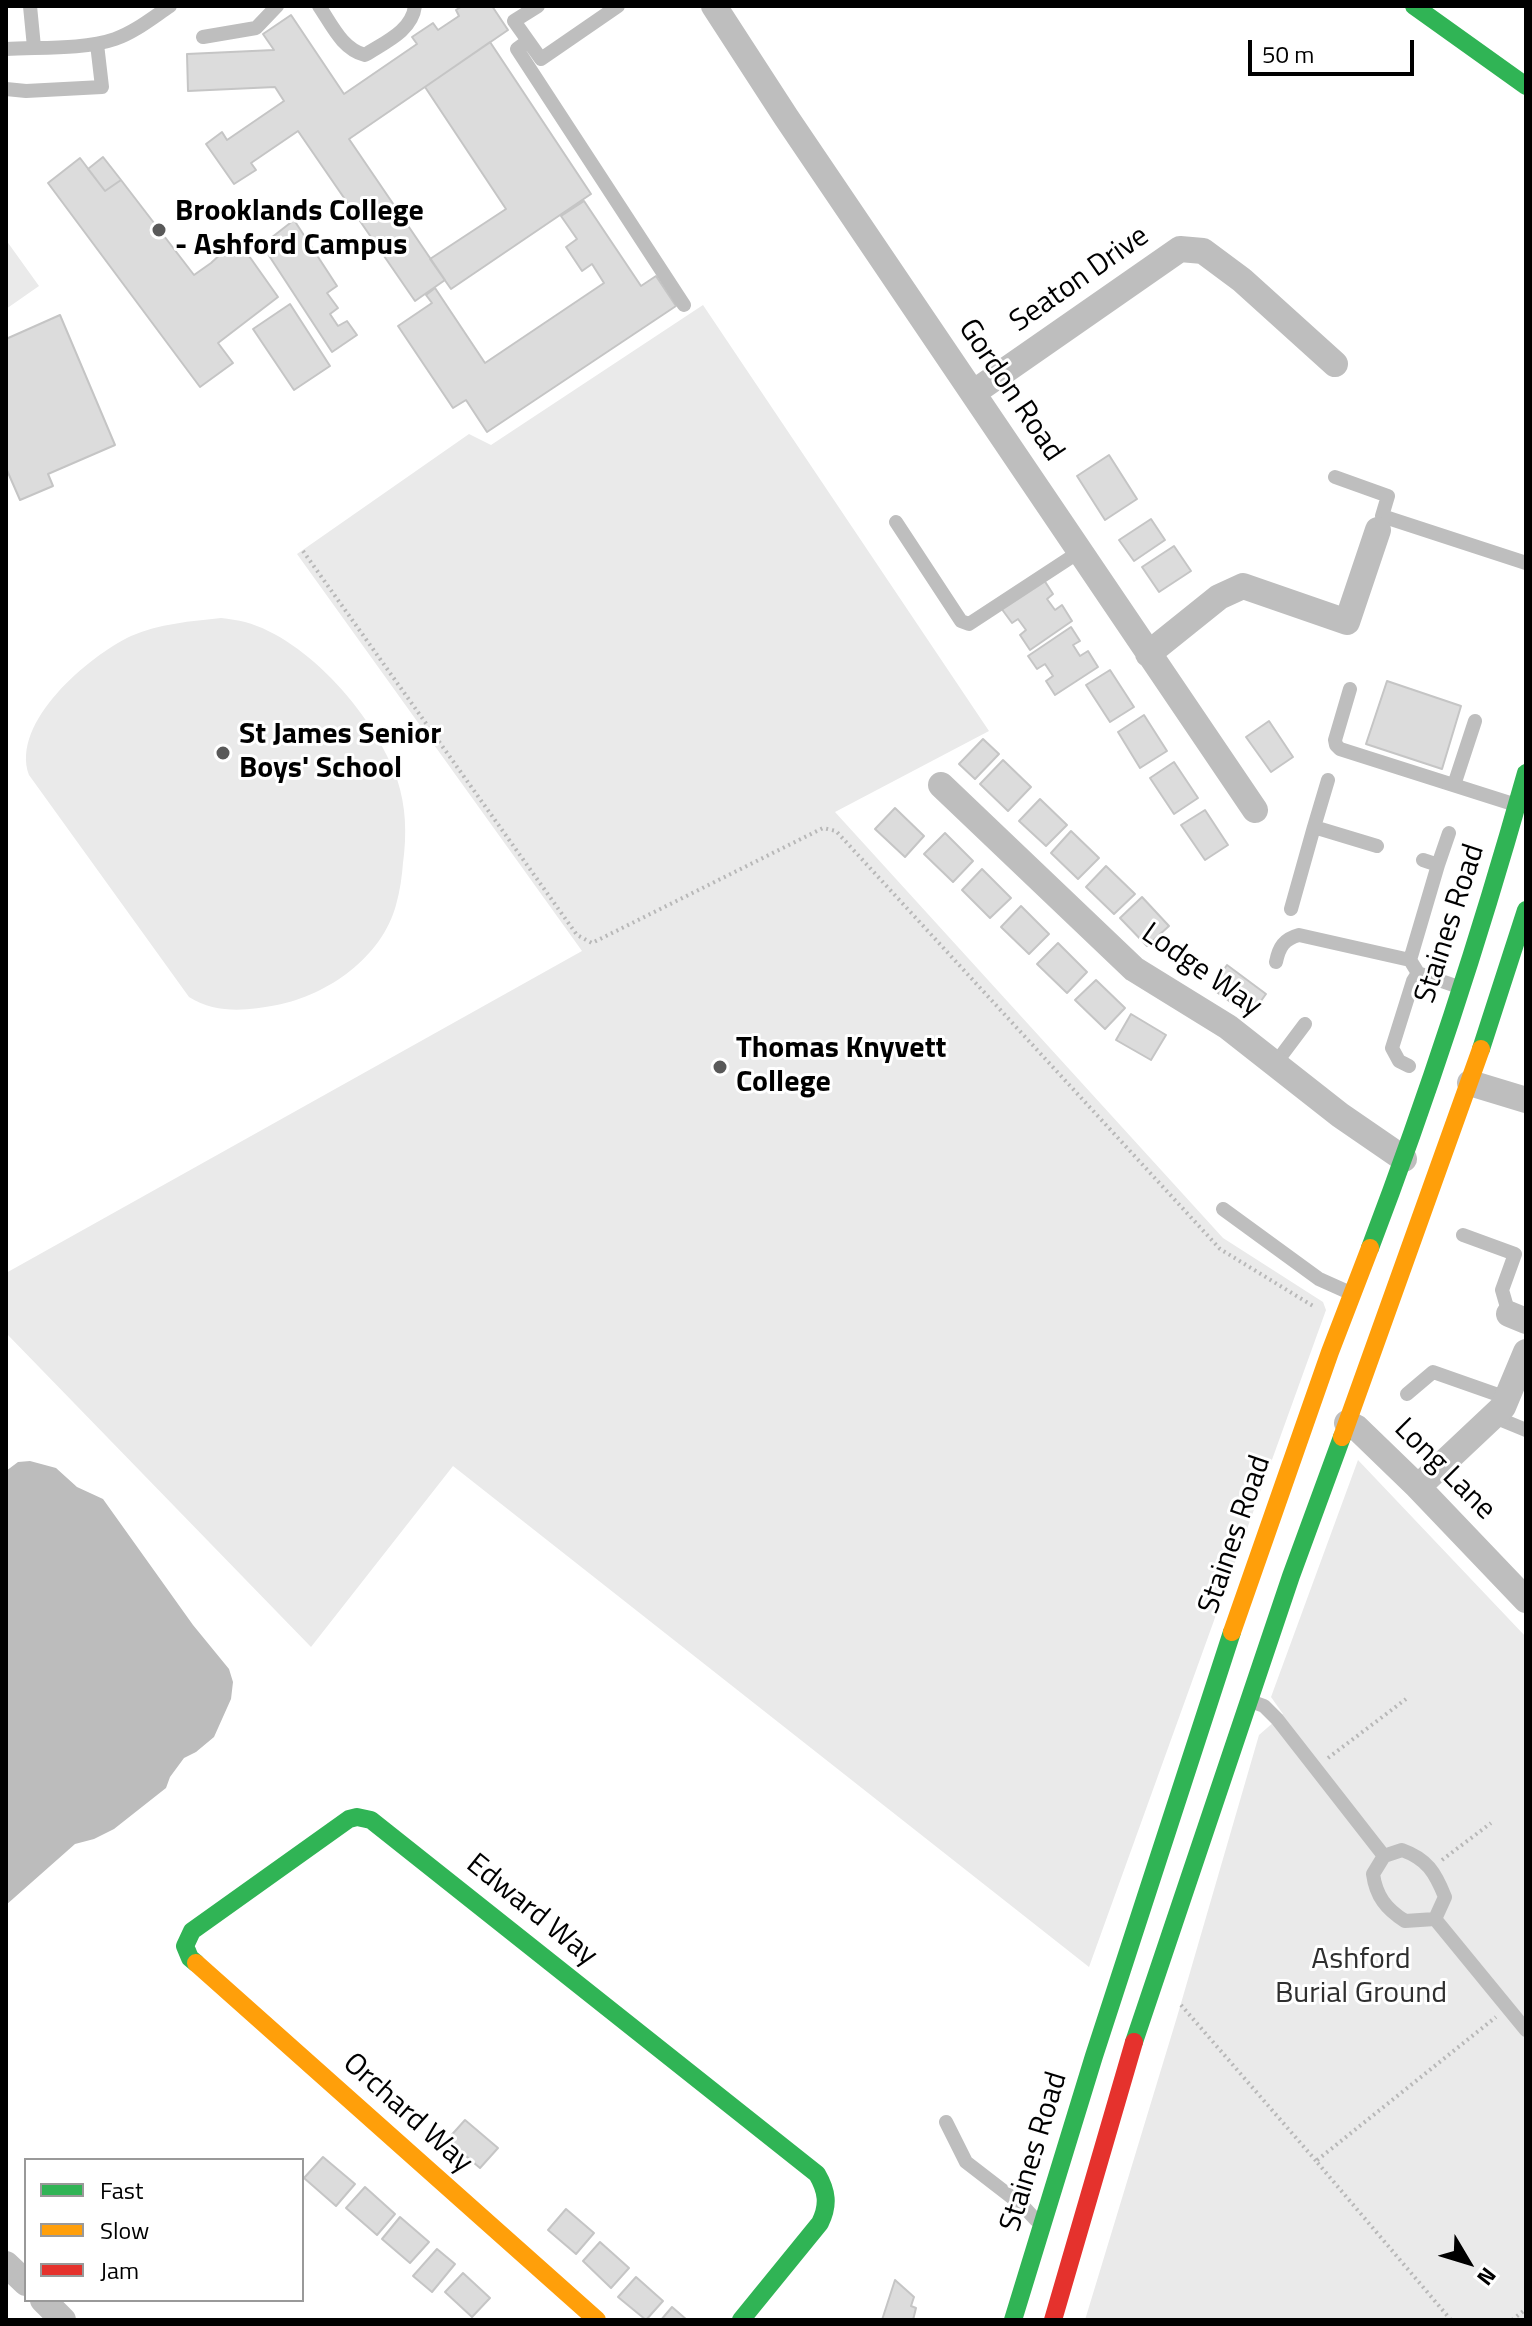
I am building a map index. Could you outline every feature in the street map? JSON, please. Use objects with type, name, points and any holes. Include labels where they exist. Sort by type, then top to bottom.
[{"type":"main road","points":[[1414,6],[1526,86]]},
{"type":"main road","name":"Staines Road","points":[[1013,2320],[1094,2056],[1258,1553],[1404,1159],[1526,773]]},
{"type":"main road","name":"Staines Road","points":[[1053,2320],[1127,2063],[1291,1576],[1470,1083],[1526,910]]},
{"type":"main road","name":"Edward Way","points":[[185,1946],[192,1931],[349,1819],[371,1820],[817,2174],[828,2198],[820,2223],[741,2320]]},
{"type":"main road","name":"Orchard Way","points":[[185,1946],[190,1958],[597,2320]]},
{"type":"street","name":"Gordon Road","points":[[714,6],[1255,810]]},
{"type":"street","name":"Seaton Drive","points":[[973,393],[1180,249],[1203,251],[1242,280],[1335,364]]},
{"type":"street","points":[[1148,654],[1219,597],[1243,586],[1347,622],[1378,530]]},
{"type":"street","name":"Lodge Way","points":[[941,785],[1134,969],[1228,1027],[1340,1115],[1404,1159]]},
{"type":"street","points":[[1470,1083],[1526,1100]]},
{"type":"street","points":[[1418,1487],[1500,1407],[1526,1352]]},
{"type":"street","name":"Long Lane","points":[[1347,1423],[1362,1432],[1418,1487],[1526,1600]]},
{"type":"street","points":[[6,2264],[24,2281]]},
{"type":"street","points":[[45,2302],[63,2320]]},
{"type":"lane","points":[[30,6],[34,47]]},
{"type":"lane","points":[[6,49],[97,44],[138,28],[170,6]]},
{"type":"lane","points":[[203,37],[256,28],[277,6]]},
{"type":"lane","points":[[319,6],[346,46],[365,55],[405,29],[414,16],[415,6]]},
{"type":"lane","points":[[538,6],[514,21],[541,59],[618,6]]},
{"type":"lane","points":[[528,41],[517,49],[684,305]]},
{"type":"lane","points":[[6,89],[26,91],[102,87],[97,44]]},
{"type":"lane","points":[[1335,477],[1388,496],[1382,516],[1526,563]]},
{"type":"lane","points":[[896,522],[961,621],[969,624],[1079,552]]},
{"type":"lane","points":[[1350,689],[1335,740],[1340,749],[1517,806]]},
{"type":"lane","points":[[1454,785],[1475,721]]},
{"type":"lane","points":[[1291,909],[1328,780]]},
{"type":"lane","points":[[1314,827],[1377,846]]},
{"type":"lane","points":[[1409,1066],[1399,1061],[1392,1048],[1413,981],[1438,865],[1449,833]]},
{"type":"lane","points":[[1423,860],[1438,865]]},
{"type":"lane","points":[[1276,962],[1279,948],[1290,937],[1299,935],[1414,967],[1460,988]]},
{"type":"lane","points":[[1275,1064],[1305,1024]]},
{"type":"lane","points":[[1223,1209],[1319,1279],[1352,1294]]},
{"type":"lane","points":[[1463,1235],[1515,1254],[1502,1290],[1517,1318]]},
{"type":"lane","points":[[1407,1394],[1433,1372],[1500,1407],[1526,1430]]},
{"type":"lane","points":[[1249,1700],[1264,1706],[1277,1719],[1384,1856]]},
{"type":"lane","points":[[1402,1850],[1424,1859],[1439,1881],[1445,1897],[1435,1919],[1405,1921],[1383,1903],[1374,1886],[1373,1874],[1384,1856],[1402,1850]]},
{"type":"lane","points":[[1435,1919],[1526,2030]]},
{"type":"lane","points":[[946,2122],[966,2162],[1023,2206],[1042,2226]]},
{"type":"path","points":[[303,551],[577,935],[592,943],[823,828],[836,831],[1220,1249],[1317,1308]]},
{"type":"path","points":[[1315,1768],[1406,1699]]},
{"type":"path","points":[[1431,1869],[1491,1823]]},
{"type":"path","points":[[1180,2004],[1451,2320]]},
{"type":"path","points":[[1318,2164],[1316,2161],[1507,2008]]},
{"type":"path","points":[[1512,2320],[1526,2309]]},
{"type":"green space","points":[[6,240],[39,286],[6,309]]},
{"type":"green space","name":"Thomas Knyvett College","points":[[703,305],[989,731],[835,812],[1223,1238],[1323,1302],[1326,1310],[1089,1967],[453,1466],[311,1647],[6,1333],[6,1273],[582,951],[297,554],[469,434],[491,445]]},
{"type":"green space","points":[[221,618],[245,622],[269,631],[292,645],[337,684],[387,755],[400,789],[405,820],[401,884],[396,905],[389,924],[366,957],[333,983],[315,992],[277,1005],[243,1010],[221,1009],[189,997],[29,775],[26,755],[31,734],[42,713],[57,693],[95,659],[141,632]]},
{"type":"green space","name":"Ashford Burial Ground","points":[[1358,1460],[1526,1637],[1526,2320],[1085,2320],[1259,1735],[1283,1714],[1271,1697]]},
{"type":"shaded area","points":[[30,1461],[56,1468],[77,1487],[103,1499],[193,1625],[229,1669],[233,1682],[231,1699],[214,1737],[184,1758],[166,1788],[114,1829],[75,1844],[6,1905],[6,1471],[18,1462]]},
{"type":"building","points":[[462,6],[492,6],[508,30],[349,139],[445,280],[415,301],[298,131],[251,163],[256,170],[234,184],[206,144],[222,132],[227,140],[284,101],[275,87],[188,91],[187,54],[274,50],[263,34],[291,15],[344,94],[417,44],[412,37],[433,23],[438,30],[459,16],[456,10]]},
{"type":"building","points":[[490,42],[591,194],[451,289],[430,259],[506,209],[425,87]]},
{"type":"building","points":[[103,157],[121,180],[105,191],[88,169]]},
{"type":"building","points":[[80,158],[105,191],[121,180],[194,275],[237,239],[278,297],[218,343],[233,363],[200,387],[48,183]]},
{"type":"building","points":[[584,201],[641,286],[656,276],[676,306],[487,432],[466,400],[453,408],[398,326],[432,303],[426,295],[435,288],[485,363],[604,283],[592,264],[582,271],[566,247],[577,239],[561,216]]},
{"type":"building","points":[[294,220],[337,286],[327,293],[338,308],[330,314],[338,326],[347,321],[357,335],[332,352],[262,245]]},
{"type":"building","points":[[290,304],[330,366],[294,390],[253,329]]},
{"type":"building","points":[[60,315],[115,445],[48,474],[53,486],[20,500],[6,468],[6,339]]},
{"type":"building","points":[[1109,455],[1137,499],[1105,520],[1077,476]]},
{"type":"building","points":[[1151,519],[1165,540],[1134,561],[1119,540]]},
{"type":"building","points":[[1174,546],[1191,571],[1159,592],[1142,567]]},
{"type":"building","points":[[1044,580],[1053,594],[1047,599],[1055,610],[1062,605],[1072,621],[1030,650],[1020,635],[1026,630],[1018,619],[1012,623],[1001,608]]},
{"type":"building","points":[[1071,627],[1080,641],[1073,645],[1080,656],[1088,651],[1098,667],[1055,695],[1046,681],[1053,676],[1045,664],[1037,669],[1028,656]]},
{"type":"building","points":[[1110,670],[1134,707],[1110,722],[1086,685]]},
{"type":"building","points":[[1387,681],[1461,706],[1442,769],[1366,744]]},
{"type":"building","points":[[1144,715],[1167,751],[1140,768],[1118,732]]},
{"type":"building","points":[[1269,721],[1293,757],[1271,772],[1246,737]]},
{"type":"building","points":[[983,739],[999,754],[975,779],[959,764]]},
{"type":"building","points":[[1003,760],[1031,787],[1008,811],[980,784]]},
{"type":"building","points":[[1174,762],[1198,798],[1174,814],[1150,778]]},
{"type":"building","points":[[1040,799],[1067,825],[1046,846],[1019,821]]},
{"type":"building","points":[[895,808],[924,836],[905,857],[875,829]]},
{"type":"building","points":[[1205,810],[1228,845],[1205,860],[1181,825]]},
{"type":"building","points":[[1071,831],[1099,858],[1078,879],[1051,853]]},
{"type":"building","points":[[945,833],[973,861],[953,882],[924,854]]},
{"type":"building","points":[[1106,866],[1135,894],[1114,914],[1086,887]]},
{"type":"building","points":[[982,869],[1011,898],[990,918],[962,890]]},
{"type":"building","points":[[1142,897],[1169,926],[1147,946],[1120,918]]},
{"type":"building","points":[[1021,906],[1049,934],[1029,954],[1001,927]]},
{"type":"building","points":[[1058,943],[1087,972],[1067,993],[1037,964]]},
{"type":"building","points":[[1227,965],[1266,994],[1250,1016],[1211,988]]},
{"type":"building","points":[[1096,980],[1125,1008],[1105,1029],[1075,1000]]},
{"type":"building","points":[[1131,1014],[1166,1035],[1151,1060],[1116,1040]]},
{"type":"building","points":[[465,2120],[498,2148],[480,2168],[447,2140]]},
{"type":"building","points":[[323,2157],[355,2184],[336,2206],[304,2178]]},
{"type":"building","points":[[365,2187],[395,2214],[377,2235],[346,2208]]},
{"type":"building","points":[[566,2209],[594,2233],[576,2254],[548,2230]]},
{"type":"building","points":[[400,2217],[429,2242],[410,2263],[382,2239]]},
{"type":"building","points":[[600,2242],[629,2268],[611,2288],[583,2261]]},
{"type":"building","points":[[437,2249],[455,2264],[432,2292],[413,2276]]},
{"type":"building","points":[[463,2273],[490,2298],[472,2317],[445,2292]]},
{"type":"building","points":[[636,2277],[663,2301],[646,2320],[618,2297]]},
{"type":"building","points":[[895,2280],[914,2297],[911,2306],[916,2308],[913,2320],[882,2320]]},
{"type":"building","points":[[672,2307],[687,2320],[661,2320]]},
{"type":"traffic: fast","points":[[1414,6],[1526,86]]},
{"type":"traffic: fast","points":[[1370,1248],[1453,1012],[1526,773]]},
{"type":"traffic: fast","points":[[1481,1049],[1526,910]]},
{"type":"traffic: fast","points":[[1134,2042],[1291,1576],[1342,1437]]},
{"type":"traffic: fast","points":[[1013,2320],[1094,2056],[1232,1632]]},
{"type":"traffic: fast","points":[[196,1963],[185,1946],[192,1931],[349,1819],[371,1820],[817,2174],[826,2198],[820,2223],[741,2320]]},
{"type":"traffic: slow","points":[[1342,1437],[1481,1049]]},
{"type":"traffic: slow","points":[[1232,1632],[1330,1352],[1370,1248]]},
{"type":"traffic: slow","points":[[196,1963],[597,2320]]},
{"type":"traffic: jam","points":[[1053,2320],[1134,2042]]},
{"type":"place","name":"Brooklands College - Ashford Campus","points":[[159,230]]},
{"type":"place","name":"St James Senior Boys' School","points":[[223,753]]},
{"type":"place","name":"Thomas Knyvett College","points":[[720,1067]]}]
